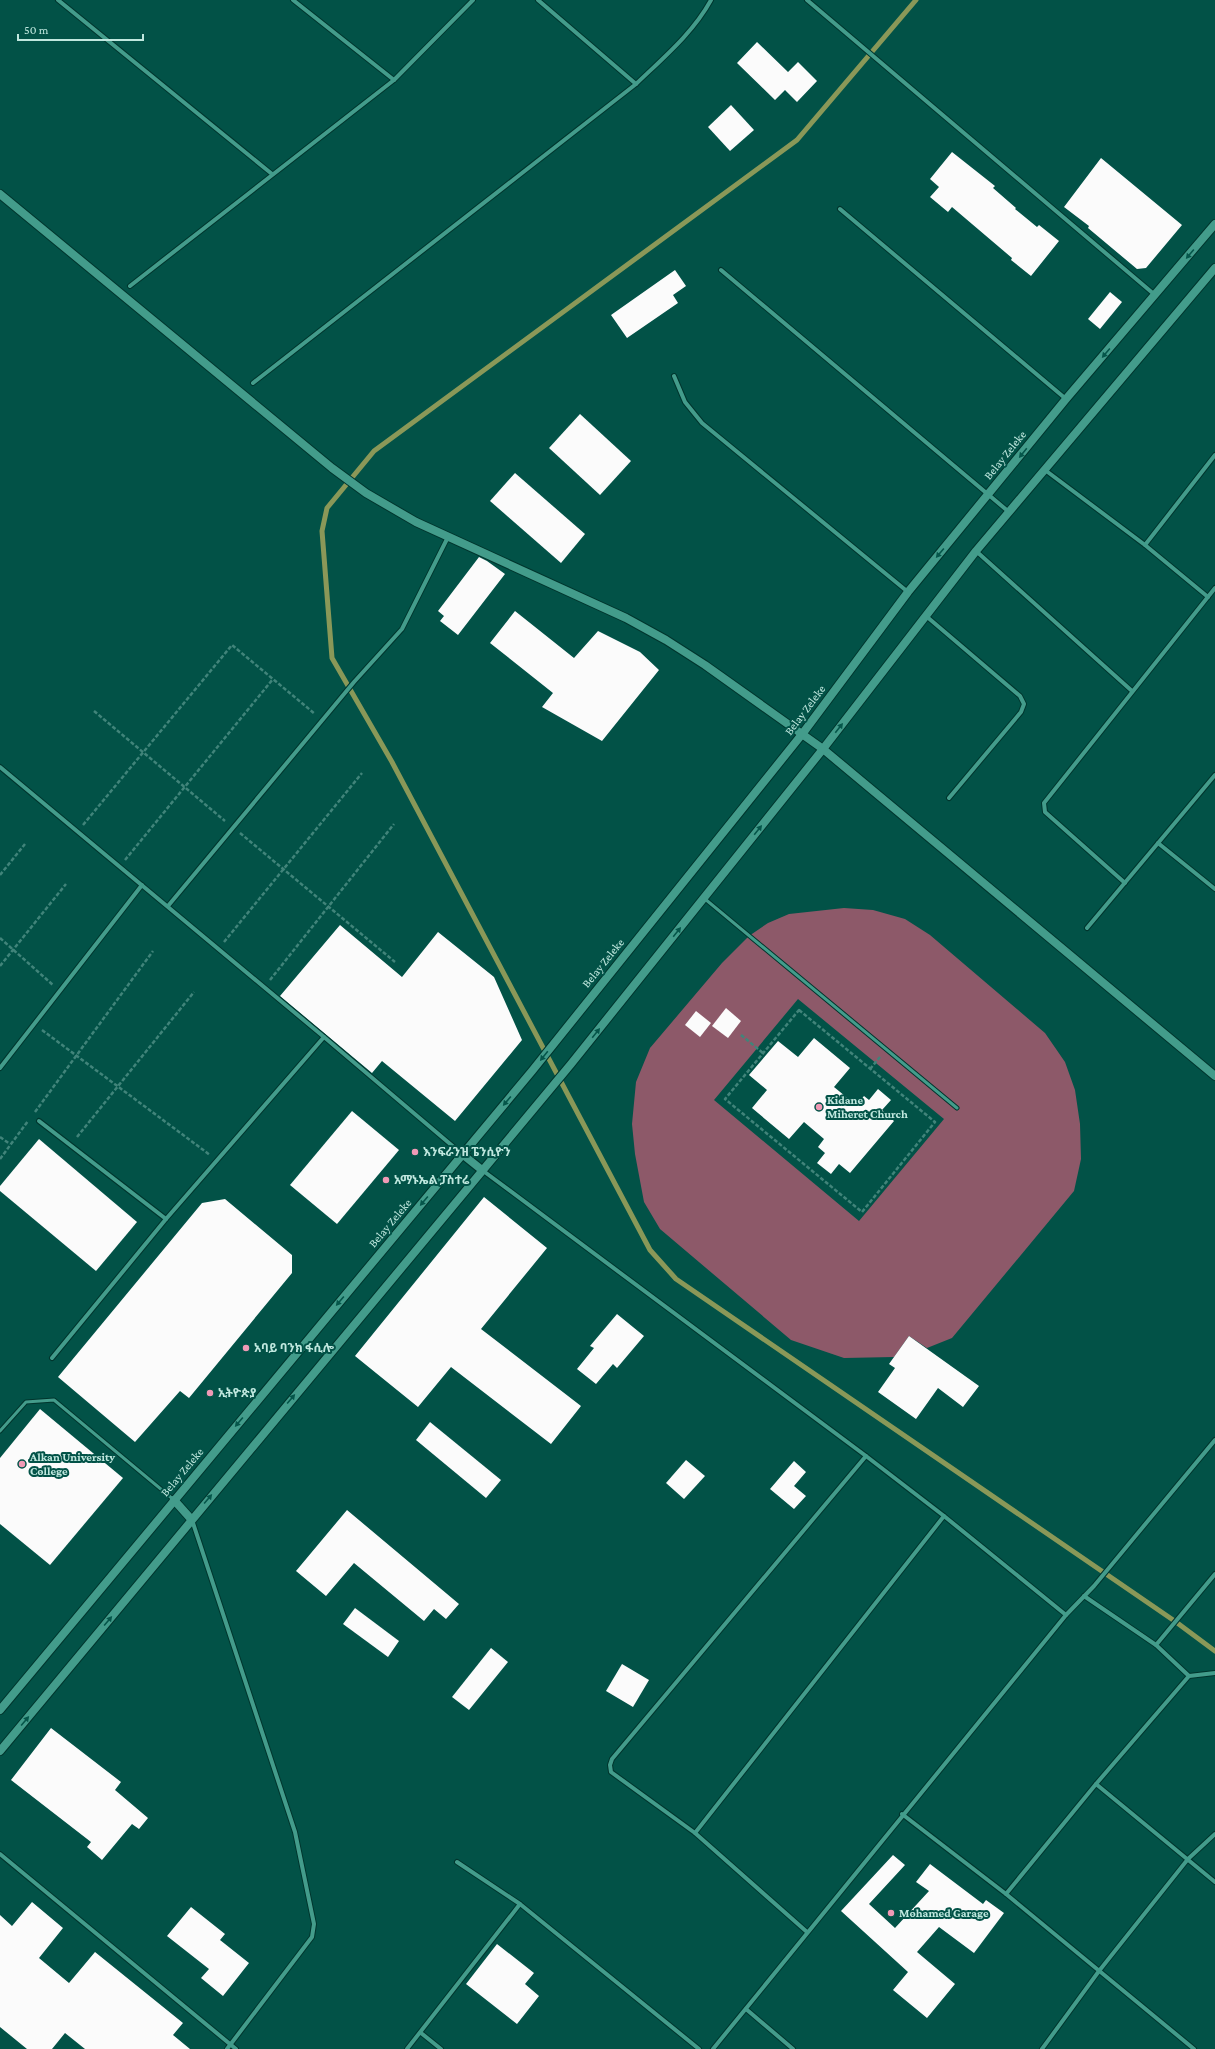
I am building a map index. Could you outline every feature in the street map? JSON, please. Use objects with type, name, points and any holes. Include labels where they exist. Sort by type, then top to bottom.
[{"type":"street","points":[[58,0],[272,174]]},
{"type":"street","points":[[293,0],[394,80]]},
{"type":"street","points":[[130,286],[394,80],[473,0]]},
{"type":"street","points":[[538,0],[636,84]]},
{"type":"street","points":[[253,383],[636,84],[676,46],[703,14],[711,0]]},
{"type":"street","points":[[807,0],[1155,295]]},
{"type":"street","points":[[0,194],[332,468],[366,493],[416,522],[626,618],[666,640],[803,734],[823,749],[1215,1076]]},
{"type":"street","points":[[840,209],[1066,399]]},
{"type":"street","name":"Belay Zeleke","points":[[0,1710],[532,1071],[803,734],[908,592],[1066,399],[1215,224]]},
{"type":"street","points":[[0,1751],[571,1064],[823,749],[976,551],[1215,268]]},
{"type":"street","points":[[721,270],[1010,512]]},
{"type":"street","points":[[674,376],[685,402],[702,423],[908,592]]},
{"type":"street","points":[[1145,545],[1215,455]]},
{"type":"street","points":[[1045,470],[1145,545],[1208,597]]},
{"type":"street","points":[[168,906],[341,697],[402,629],[448,537]]},
{"type":"street","points":[[976,551],[1132,691]]},
{"type":"street","points":[[1125,883],[1045,812],[1043,807],[1044,803],[1215,588]]},
{"type":"street","points":[[926,615],[1020,696],[1024,704],[1021,712],[949,798]]},
{"type":"street","points":[[0,767],[324,1036],[482,1170],[866,1456],[944,1516],[1066,1615]]},
{"type":"street","points":[[1087,928],[1215,775]]},
{"type":"street","points":[[1158,843],[1215,889]]},
{"type":"street","points":[[0,1068],[142,885]]},
{"type":"street","points":[[52,1358],[166,1219],[324,1036]]},
{"type":"street","points":[[38,1121],[166,1219]]},
{"type":"street","points":[[713,2049],[746,2010],[902,1814],[1066,1615],[1094,1586],[1215,1440]]},
{"type":"street","points":[[807,1932],[696,1833],[611,1772],[610,1765],[612,1759],[866,1456]]},
{"type":"street","points":[[174,1500],[192,1519],[295,1832],[314,1924],[312,1937],[227,2049]]},
{"type":"street","points":[[696,1833],[944,1516]]},
{"type":"street","points":[[1156,1645],[1215,1574]]},
{"type":"street","points":[[1084,1596],[1156,1645],[1189,1676]]},
{"type":"street","points":[[1006,1894],[1096,1784],[1189,1676],[1214,1674]]},
{"type":"street","points":[[1096,1784],[1215,1882]]},
{"type":"street","points":[[902,1814],[1006,1894],[1194,2049]]},
{"type":"street","points":[[1042,2049],[1099,1971],[1188,1859],[1215,1834]]},
{"type":"street","points":[[0,1854],[236,2049]]},
{"type":"street","points":[[457,1862],[520,1904],[699,2049]]},
{"type":"street","points":[[407,2049],[421,2033],[520,1904]]},
{"type":"street","points":[[746,2010],[792,2049]]},
{"type":"street","points":[[421,2033],[441,2049]]},
{"type":"lane","points":[[703,898],[957,1108]]},
{"type":"lane","points":[[0,1431],[26,1402],[54,1400],[174,1500]]},
{"type":"path","points":[[78,831],[232,646],[322,720]]},
{"type":"path","points":[[119,866],[273,679]]},
{"type":"path","points":[[94,711],[395,962]]},
{"type":"path","points":[[218,948],[362,773]]},
{"type":"path","points":[[265,987],[394,824]]},
{"type":"path","points":[[0,875],[25,844]]},
{"type":"path","points":[[0,966],[66,884]]},
{"type":"path","points":[[0,938],[59,991]]},
{"type":"path","points":[[34,1112],[153,952]]},
{"type":"path","points":[[70,1146],[194,992]]},
{"type":"path","points":[[799,1010],[870,1069],[935,1122],[862,1212],[725,1099],[799,1010]]},
{"type":"path","points":[[34,1024],[217,1160]]},
{"type":"path","points":[[741,1035],[763,1053]]},
{"type":"path","points":[[870,1069],[887,1050]]},
{"type":"path","points":[[0,1159],[29,1119]]},
{"type":"path","points":[[0,1137],[10,1144]]},
{"type":"shaded area","points":[[844,908],[873,910],[905,919],[930,935],[1045,1033],[1065,1062],[1075,1090],[1080,1124],[1081,1159],[1074,1191],[952,1338],[927,1348],[909,1336],[894,1357],[844,1358],[791,1340],[660,1229],[644,1202],[635,1154],[632,1124],[636,1082],[650,1048],[722,963],[749,936],[768,923],[789,914]],"holes":[[[798,999],[944,1119],[859,1221],[714,1100]]]},
{"type":"building","points":[[757,42],[788,72],[798,62],[817,81],[797,102],[785,90],[775,100],[737,63]]},
{"type":"building","points":[[731,105],[754,130],[730,151],[708,127]]},
{"type":"building","points":[[952,152],[995,186],[993,188],[1016,208],[1015,209],[1037,227],[1039,225],[1059,241],[1031,276],[952,207],[948,212],[930,197],[939,187],[930,179]]},
{"type":"building","points":[[1101,158],[1182,225],[1146,268],[1137,269],[1088,228],[1089,226],[1064,207]]},
{"type":"building","points":[[675,270],[686,286],[673,295],[678,303],[627,338],[611,315]]},
{"type":"building","points":[[1110,292],[1122,302],[1100,329],[1088,319]]},
{"type":"building","points":[[580,414],[631,461],[600,495],[549,448]]},
{"type":"building","points":[[515,473],[585,534],[561,563],[490,501]]},
{"type":"building","points":[[479,557],[505,574],[458,635],[440,621],[444,616],[438,611]]},
{"type":"building","points":[[515,611],[574,658],[598,631],[640,652],[659,670],[602,741],[542,707],[553,693],[490,643]]},
{"type":"building","points":[[340,925],[402,977],[438,932],[494,977],[522,1040],[455,1121],[382,1061],[372,1073],[280,996]]},
{"type":"building","points":[[726,1008],[741,1021],[728,1038],[712,1026]]},
{"type":"building","points":[[696,1011],[711,1023],[700,1037],[685,1025]]},
{"type":"building","name":"Kidane Miheret Church","points":[[814,1038],[850,1068],[834,1087],[856,1105],[864,1096],[869,1100],[878,1089],[891,1100],[882,1110],[894,1121],[850,1173],[839,1164],[831,1174],[817,1163],[825,1153],[818,1147],[824,1139],[804,1122],[789,1139],[752,1108],[767,1090],[749,1075],[778,1041],[798,1057]]},
{"type":"building","points":[[352,1111],[399,1150],[337,1224],[290,1185]]},
{"type":"building","points":[[39,1139],[137,1222],[96,1271],[0,1191],[0,1186]]},
{"type":"building","points":[[484,1197],[547,1248],[481,1329],[581,1406],[551,1444],[451,1367],[418,1407],[355,1356]]},
{"type":"building","points":[[225,1199],[292,1255],[292,1273],[189,1398],[180,1391],[135,1442],[58,1377],[202,1203]]},
{"type":"building","points":[[617,1314],[644,1336],[617,1368],[613,1364],[596,1384],[577,1369],[594,1348],[590,1346]]},
{"type":"building","points":[[909,1336],[979,1386],[963,1407],[938,1388],[916,1419],[878,1392],[895,1368],[889,1364]]},
{"type":"building","points":[[40,1409],[123,1478],[50,1565],[0,1524],[0,1458]]},
{"type":"building","points":[[430,1422],[501,1480],[486,1498],[416,1440]]},
{"type":"building","points":[[686,1460],[705,1476],[684,1499],[666,1483]]},
{"type":"building","points":[[794,1461],[806,1472],[794,1486],[806,1496],[794,1509],[770,1489]]},
{"type":"building","points":[[347,1510],[459,1604],[446,1619],[434,1609],[424,1621],[354,1563],[326,1596],[296,1571]]},
{"type":"building","points":[[355,1608],[399,1641],[388,1657],[343,1624]]},
{"type":"building","points":[[491,1648],[508,1662],[469,1710],[452,1697]]},
{"type":"building","points":[[622,1664],[649,1680],[633,1707],[606,1691]]},
{"type":"building","points":[[51,1728],[121,1782],[115,1790],[148,1818],[139,1829],[132,1824],[102,1860],[87,1847],[91,1842],[11,1780]]},
{"type":"building","points":[[893,1855],[905,1865],[869,1904],[895,1928],[929,1891],[916,1882],[930,1864],[983,1904],[986,1900],[1004,1913],[974,1953],[939,1927],[917,1952],[955,1984],[927,2018],[893,1990],[908,1972],[841,1911]]},
{"type":"building","points":[[32,1902],[63,1928],[39,1958],[69,1983],[95,1952],[183,2023],[173,2035],[190,2049],[85,2049],[65,2033],[52,2049],[27,2049],[0,2027],[0,1915],[12,1926]]},
{"type":"building","points":[[191,1907],[225,1934],[220,1940],[249,1963],[223,1996],[201,1978],[209,1969],[167,1936]]},
{"type":"building","points":[[497,1944],[534,1973],[525,1984],[539,1996],[517,2024],[466,1984]]},
{"type":"waterway","points":[[916,0],[797,140],[374,451],[327,508],[322,531],[332,658],[392,762],[650,1250],[676,1279],[1176,1622],[1215,1651]]},
{"type":"place","name":"Kidane Miheret Church","points":[[819,1107]]},
{"type":"place","name":"እንፍራንዝ ፔንሲዮን","points":[[415,1152]]},
{"type":"place","name":"አማኑኤል ፓስተሬ","points":[[386,1180]]},
{"type":"place","name":"አባይ ባንክ ፋሲሎ","points":[[246,1348]]},
{"type":"place","name":"ኢትዮጵያ","points":[[210,1393]]},
{"type":"place","name":"Alkan University College","points":[[22,1464]]},
{"type":"place","name":"Mohamed Garage","points":[[891,1913]]}]
